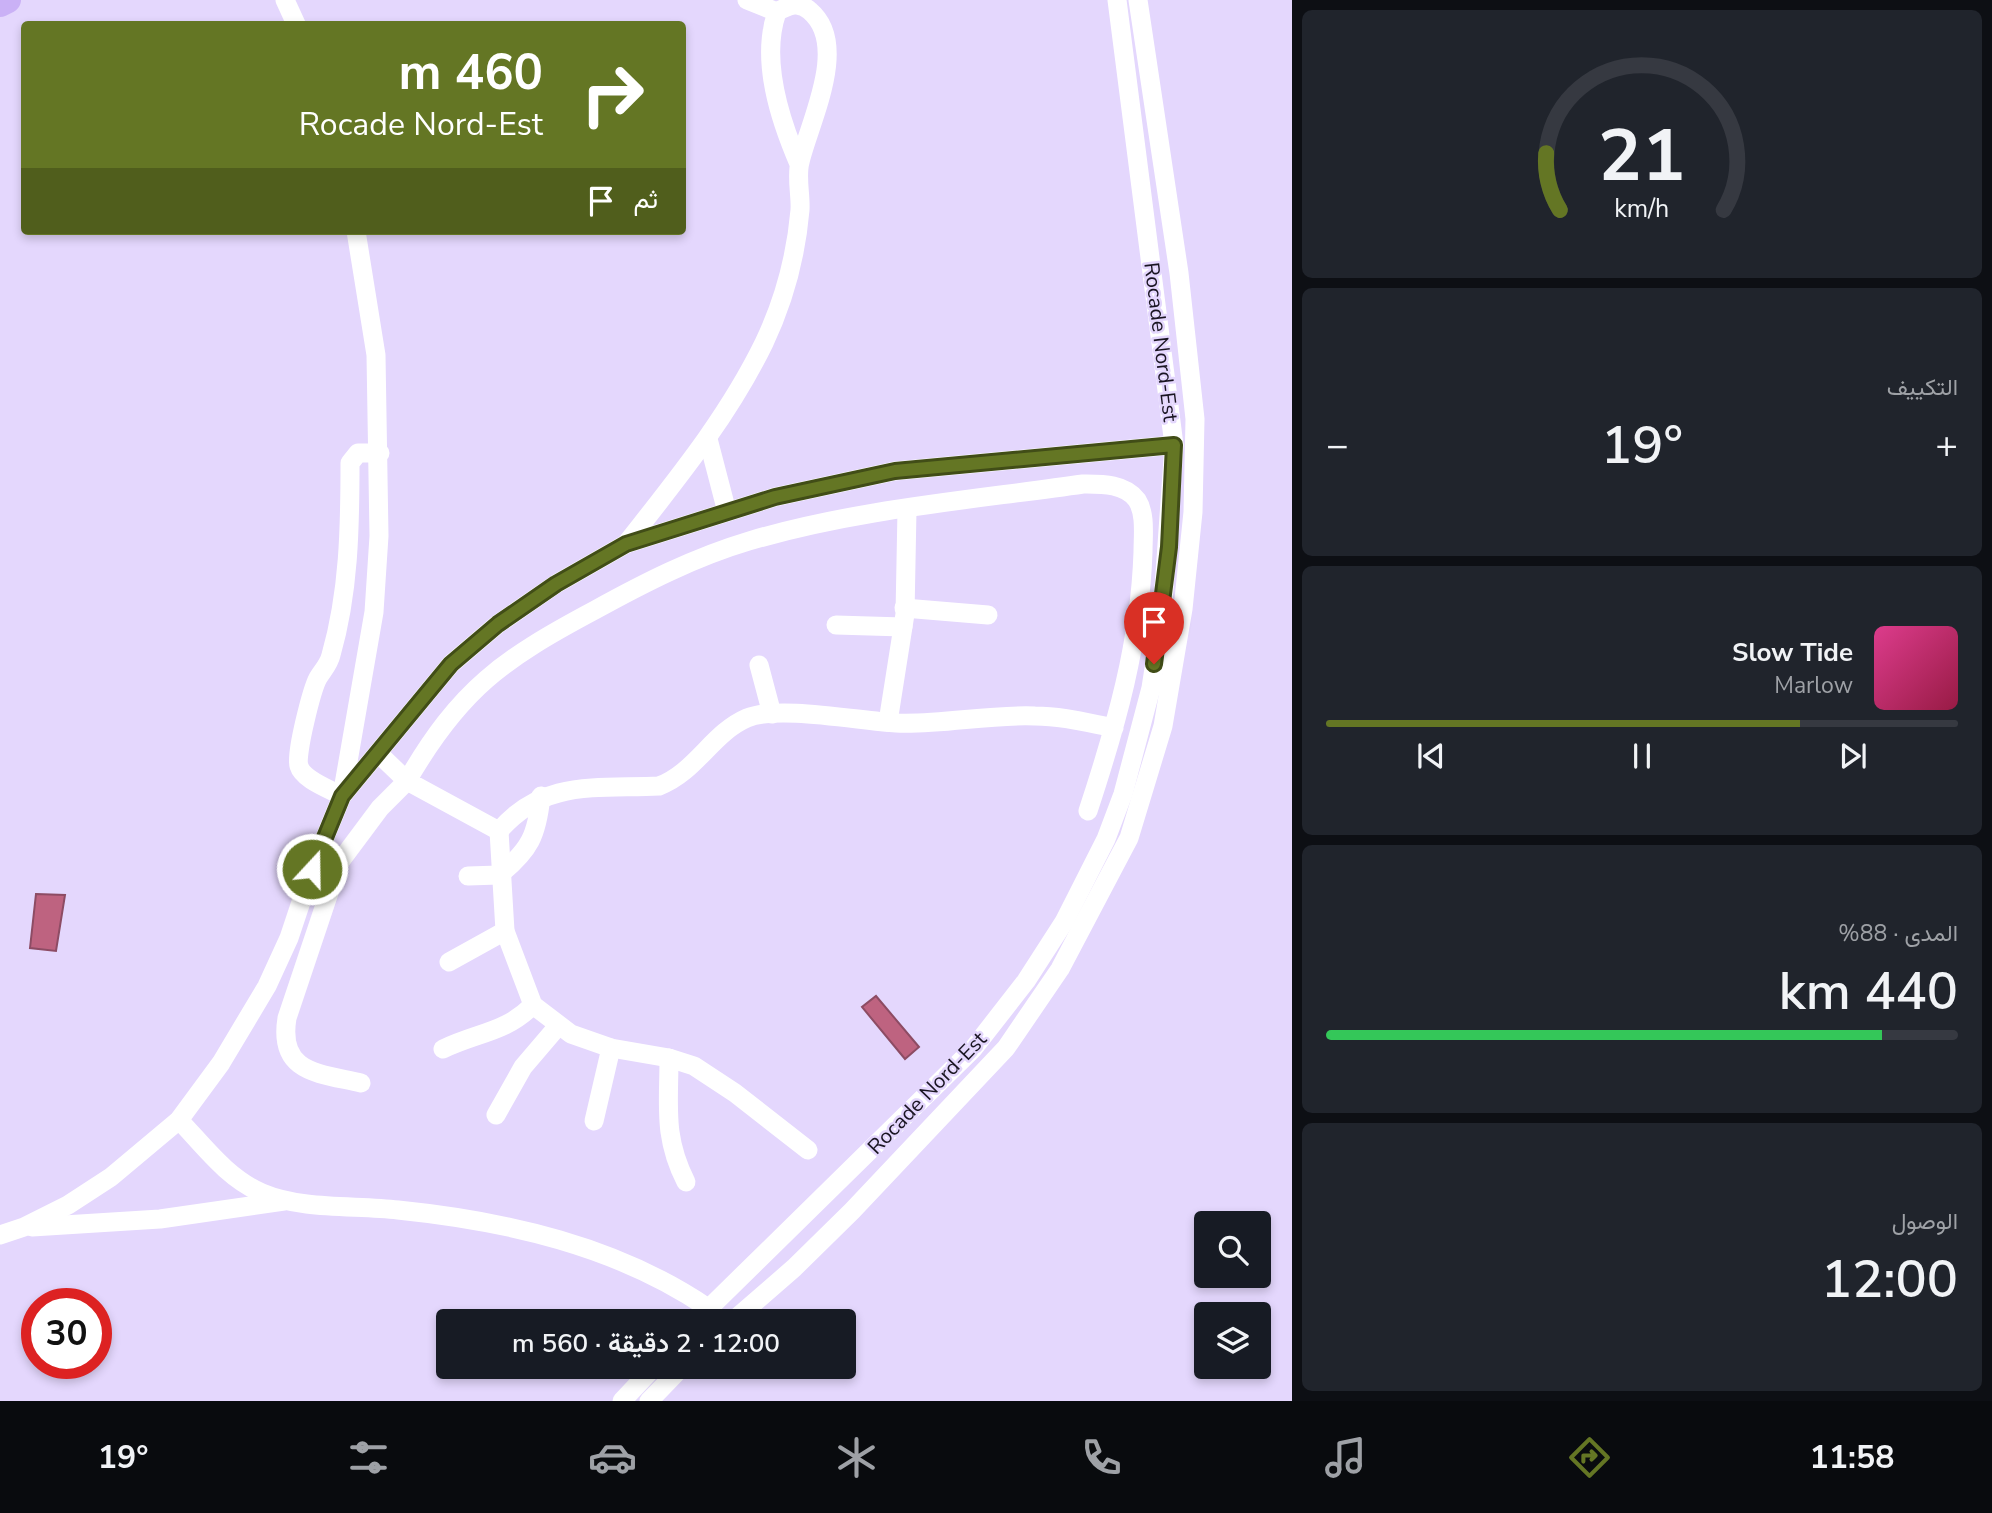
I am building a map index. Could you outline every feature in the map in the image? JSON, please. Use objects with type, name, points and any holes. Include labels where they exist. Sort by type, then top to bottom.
[{"type":"highway","points":[[0,4],[8,0]]},
{"type":"street","points":[[285,0],[295,21]]},
{"type":"street","points":[[747,0],[805,6],[816,16],[827,54],[816,118],[799,164]]},
{"type":"street","name":"Rocade Nord-Est","points":[[708,1309],[973,1049],[1026,981],[1064,922],[1107,839],[1123,794],[1151,688],[1169,547],[1174,445],[1117,0]]},
{"type":"street","name":"Rocade Nord-Est","points":[[747,1309],[794,1268],[852,1211],[1006,1048],[1060,968],[1129,838],[1163,726],[1183,609],[1193,512],[1195,419],[1179,273],[1139,0]]},
{"type":"street","points":[[626,544],[708,439],[737,396],[781,302],[793,260],[800,209],[799,164],[784,128],[773,71],[772,35],[786,5]]},
{"type":"street","points":[[0,1236],[68,1205],[111,1177],[179,1119],[221,1063],[267,986],[289,939],[312,869],[342,796],[374,612],[380,453],[376,355],[357,235]]},
{"type":"street","points":[[708,439],[727,512]]},
{"type":"street","points":[[342,796],[451,664],[498,624],[556,584],[626,544],[775,497],[895,471],[1174,445]]},
{"type":"street","points":[[342,796],[303,775],[298,765],[299,752],[317,679],[331,658],[342,611],[347,572],[350,463],[358,453],[380,453]]},
{"type":"street","points":[[361,1083],[301,1066],[288,1054],[283,1039],[340,863],[380,808],[407,781],[442,723],[469,692],[541,639],[643,584],[748,541],[828,521],[1083,484],[1106,484],[1124,490],[1136,499],[1142,513],[1142,600],[1129,674],[1088,811]]},
{"type":"street","points":[[888,722],[903,617],[907,510]]},
{"type":"street","points":[[836,625],[903,617],[988,615]]},
{"type":"street","points":[[759,665],[772,714]]},
{"type":"street","points":[[808,1150],[714,1078],[669,1058],[611,1048],[558,1026],[533,1005],[505,931],[499,875],[499,831],[523,807],[541,796],[564,790],[666,783],[686,772],[734,725],[749,717],[772,714],[888,722],[1034,715],[1114,728]]},
{"type":"street","points":[[378,752],[407,781],[499,831]]},
{"type":"street","points":[[468,876],[499,875],[527,849],[534,836],[541,796]]},
{"type":"street","points":[[449,962],[505,931]]},
{"type":"street","points":[[443,1049],[469,1037],[507,1027],[533,1005]]},
{"type":"street","points":[[496,1115],[523,1067],[558,1026]]},
{"type":"street","points":[[594,1121],[611,1048]]},
{"type":"street","points":[[669,1058],[668,1136],[673,1157],[686,1182]]},
{"type":"street","points":[[179,1119],[226,1170],[245,1185],[287,1200]]},
{"type":"street","points":[[24,1227],[160,1219],[287,1200],[405,1210],[485,1222],[544,1235],[605,1255],[684,1292],[697,1309]]},
{"type":"street","points":[[622,1401],[643,1379]]},
{"type":"street","points":[[649,1401],[670,1379]]},
{"type":"shaded area","points":[[36,894],[65,895],[56,951],[30,948]]},
{"type":"shaded area","points":[[876,996],[919,1047],[905,1059],[862,1007]]},
{"type":"route","points":[[312,869],[342,796],[451,664],[498,624],[556,584],[626,544],[775,497],[895,471],[1174,445],[1169,547],[1154,664]]}]
